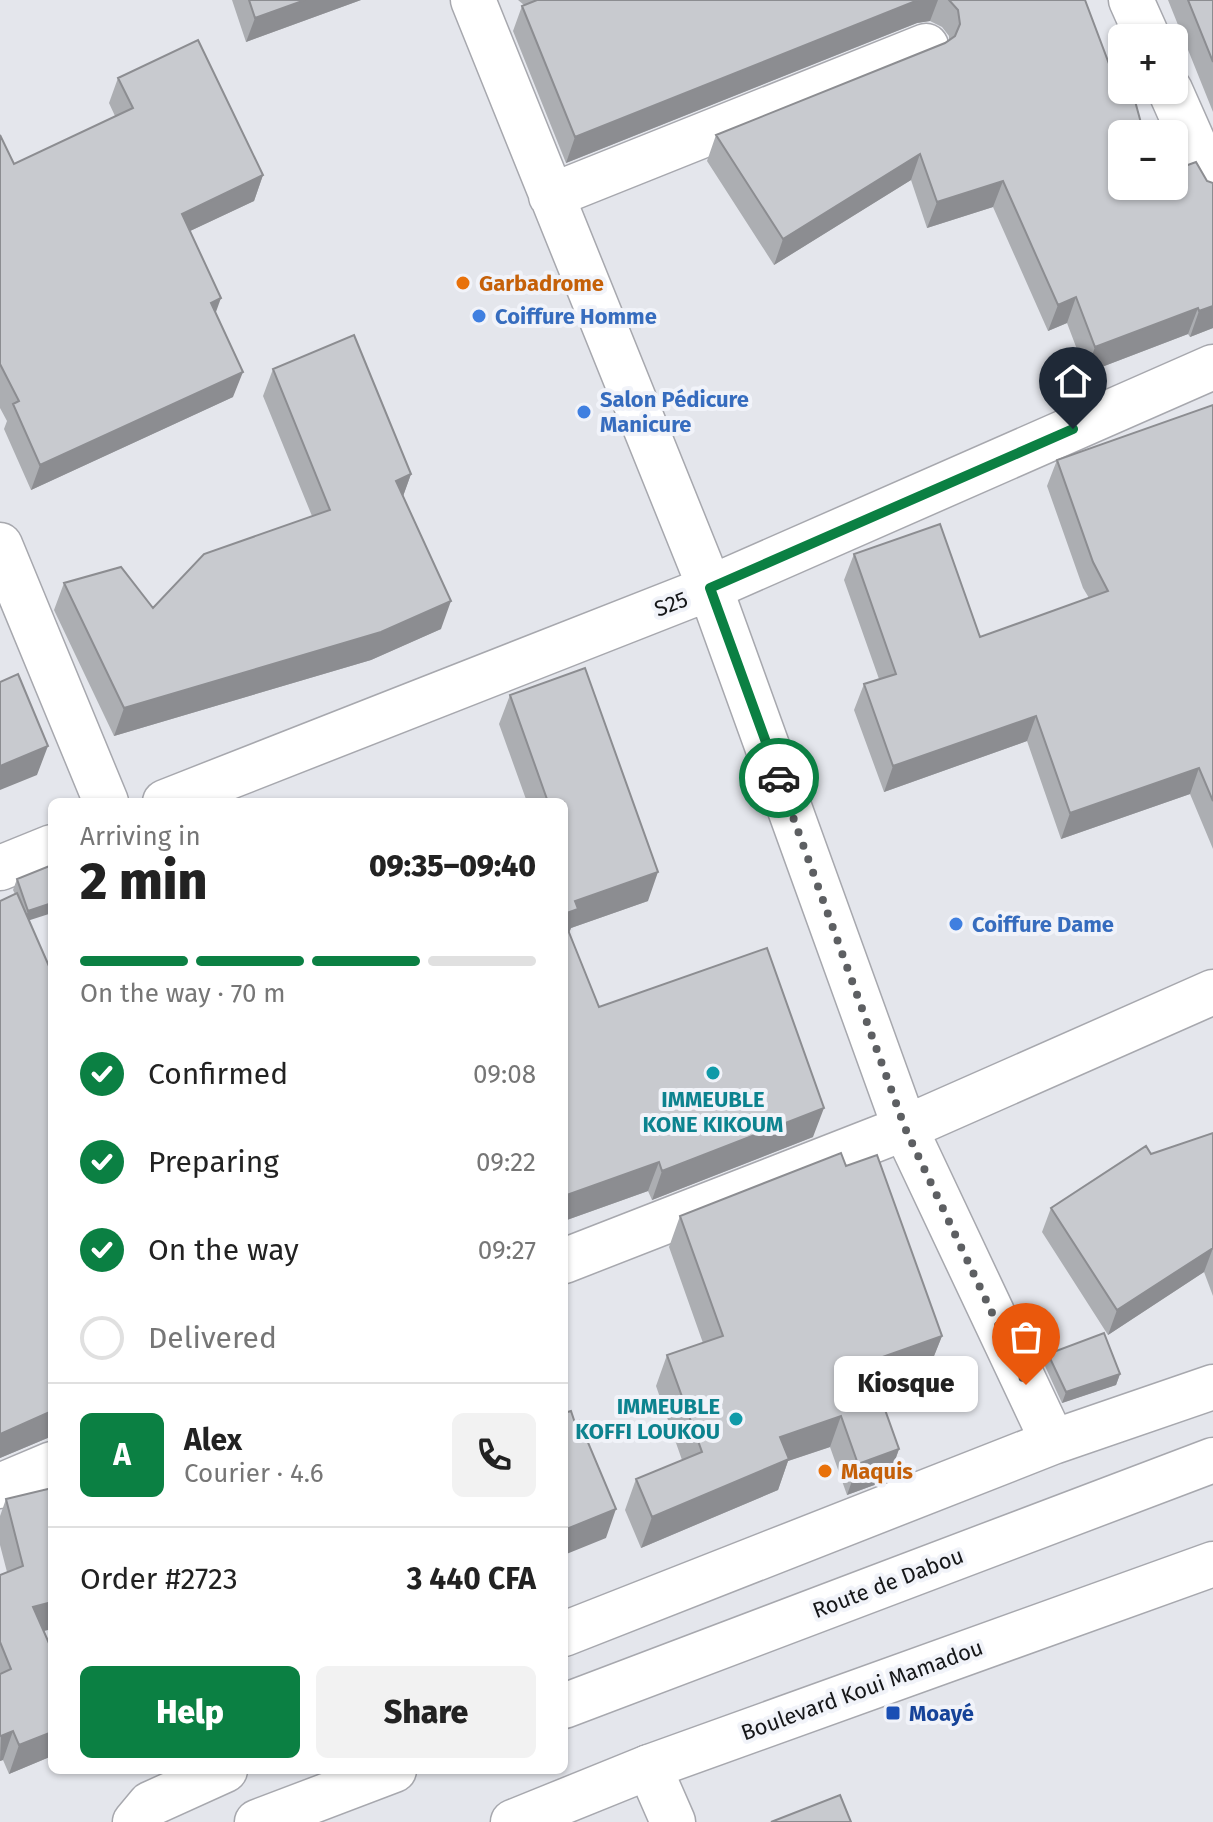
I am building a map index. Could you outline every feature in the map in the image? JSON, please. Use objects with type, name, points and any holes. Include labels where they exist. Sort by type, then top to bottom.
[{"type":"street","points":[[1131,0],[1142,24]]},
{"type":"street","points":[[480,2],[551,196],[710,588],[905,1128],[1053,1442]]},
{"type":"street","points":[[551,196],[926,46]]},
{"type":"street","points":[[1176,104],[1213,187]]},
{"type":"street","name":"S25","points":[[175,798],[710,588],[1213,367]]},
{"type":"street","points":[[0,545],[104,798]]},
{"type":"street","points":[[0,868],[48,849]]},
{"type":"street","points":[[568,1259],[905,1128],[1213,992]]},
{"type":"street","points":[[568,1632],[1053,1442],[1213,1387]]},
{"type":"street","name":"Route de Dabou","points":[[568,1704],[1213,1460]]},
{"type":"street","points":[[0,1486],[48,1466]]},
{"type":"street","name":"Boulevard Koui Mamadou","points":[[513,1822],[649,1767],[1213,1564]]},
{"type":"street","points":[[649,1767],[673,1822]]},
{"type":"street","points":[[135,1822],[150,1804],[216,1774]]},
{"type":"street","points":[[257,1822],[383,1774]]},
{"type":"building","points":[[249,0],[305,0],[255,18]]},
{"type":"building","points":[[537,0],[918,0],[575,137],[522,6]]},
{"type":"building","points":[[949,0],[1085,0],[1108,61],[1108,104],[1136,104],[1140,120],[1108,120],[1108,200],[1188,200],[1188,165],[1196,162],[1207,181],[1213,183],[1213,306],[1199,311],[1198,308],[1095,347],[1076,297],[1058,305],[1003,181],[937,202],[920,154],[783,239],[716,135],[945,43],[955,36],[960,24],[958,10]]},
{"type":"building","points":[[1188,0],[1213,0],[1213,62]]},
{"type":"building","points":[[198,40],[263,175],[182,214],[221,298],[211,303],[243,372],[40,465],[13,404],[19,401],[0,364],[0,135],[14,164],[133,108],[118,78]]},
{"type":"building","points":[[354,335],[411,474],[396,481],[451,601],[381,632],[124,708],[64,583],[121,567],[153,608],[204,554],[330,510],[273,369]]},
{"type":"building","points":[[1213,405],[1213,801],[1199,768],[1070,813],[1036,716],[893,766],[864,684],[896,674],[854,554],[940,524],[980,637],[1108,591],[1093,562],[1057,460]]},
{"type":"building","points":[[585,668],[658,872],[575,901],[578,909],[568,913],[568,798],[547,798],[510,695]]},
{"type":"building","points":[[18,674],[48,746],[0,766],[0,682]]},
{"type":"building","points":[[48,867],[48,904],[28,911],[17,879]]},
{"type":"building","points":[[17,893],[48,964],[48,1413],[0,1434],[0,901]]},
{"type":"building","points":[[568,930],[599,1007],[767,948],[824,1108],[662,1171],[659,1162],[568,1195]]},
{"type":"building","points":[[1213,1133],[1213,1248],[1117,1310],[1051,1208],[1146,1146],[1151,1154]]},
{"type":"building","points":[[841,1153],[846,1166],[877,1155],[942,1336],[868,1362],[899,1449],[858,1464],[841,1416],[780,1437],[789,1459],[652,1517],[636,1479],[702,1452],[667,1355],[723,1336],[680,1216]]},
{"type":"building","points":[[1104,1333],[1120,1374],[1066,1392],[1048,1354]]},
{"type":"building","points":[[571,1411],[575,1423],[579,1421],[616,1509],[568,1528],[568,1412]]},
{"type":"building","points":[[48,1489],[48,1603],[33,1607],[48,1641],[48,1734],[19,1745],[13,1731],[0,1735],[0,1674],[11,1669],[0,1642],[0,1575],[23,1566],[6,1499]]},
{"type":"building","points":[[840,1795],[851,1822],[771,1822]]},
{"type":"way so far","points":[[779,778],[905,1128],[1026,1385]]},
{"type":"place","name":"Garbadrome","points":[[463,283]]},
{"type":"place","name":"Coiffure Homme","points":[[479,316]]},
{"type":"place","name":"Salon Pédicure Manicure","points":[[584,412]]},
{"type":"place","name":"Coiffure Dame","points":[[956,924]]},
{"type":"place","name":"IMMEUBLE KONE KIKOUM","points":[[713,1073]]},
{"type":"place","name":"Kiosque","points":[[1026,1385]]},
{"type":"place","name":"IMMEUBLE KOFFI LOUKOU","points":[[736,1419]]},
{"type":"place","name":"Maquis","points":[[825,1471]]},
{"type":"place","name":"Moayé","points":[[893,1713]]},
{"type":"route","points":[[779,778],[710,588],[1073,429]]}]
